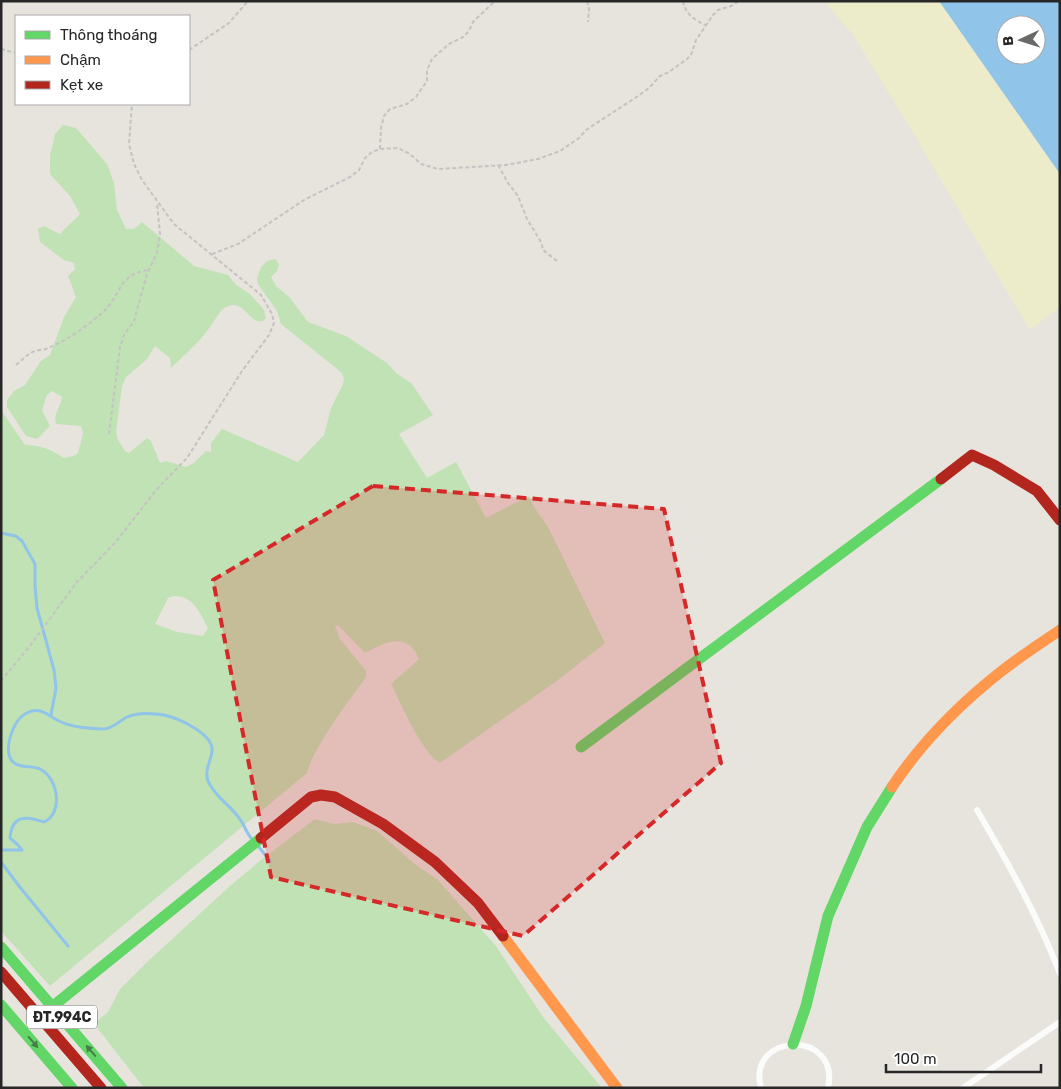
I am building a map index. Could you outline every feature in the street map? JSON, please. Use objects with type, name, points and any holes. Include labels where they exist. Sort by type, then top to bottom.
[{"type":"street","points":[[581,747],[972,455],[994,465],[1037,491],[1060,520]]},
{"type":"street","points":[[794,1044],[806,1006],[828,916],[867,826],[893,786],[936,732],[1003,670],[1060,630]]},
{"type":"street","points":[[40,1017],[311,797],[321,795],[335,796],[383,824],[435,862],[478,904],[617,1088]]},
{"type":"street","name":"ĐT.994C","points":[[1,947],[122,1088]]},
{"type":"street","name":"ĐT.994C","points":[[1,972],[101,1088]]},
{"type":"street","name":"ĐT.994C","points":[[1,1005],[72,1088]]},
{"type":"lane","points":[[977,810],[1004,854],[1032,907],[1060,974]]},
{"type":"lane","points":[[964,1088],[1060,1022]]},
{"type":"lane","points":[[761,1088],[760,1071],[764,1060],[782,1046],[794,1044],[810,1048],[823,1059],[828,1070],[828,1088]]},
{"type":"path","points":[[190,49],[229,23],[248,1]]},
{"type":"path","points":[[380,149],[381,128],[384,116],[390,109],[407,104],[416,97],[427,81],[427,70],[432,59],[449,44],[463,37],[469,31],[473,22],[496,1]]},
{"type":"path","points":[[586,1],[589,9],[588,22]]},
{"type":"path","points":[[683,1],[684,9],[691,17],[705,25]]},
{"type":"path","points":[[212,254],[238,244],[304,200],[350,177],[359,170],[365,158],[372,152],[380,149],[398,148],[410,154],[421,164],[438,169],[498,165],[538,159],[560,151],[579,138],[586,130],[649,88],[660,76],[687,59],[705,25],[718,10],[731,6],[738,1]]},
{"type":"path","points":[[1,49],[15,53]]},
{"type":"path","points":[[1,681],[76,584],[114,544],[157,489],[186,458],[242,371],[269,335],[274,323],[272,314],[261,295],[174,224],[142,180],[134,164],[129,144],[132,105]]},
{"type":"path","points":[[498,165],[518,196],[527,219],[541,242],[543,250],[557,262]]},
{"type":"path","points":[[109,434],[120,347],[124,334],[134,320],[148,270],[159,242],[157,202]]},
{"type":"path","points":[[16,365],[27,355],[45,349],[88,325],[111,305],[119,290],[130,276],[137,272],[148,270]]},
{"type":"highlighted area","points":[[373,486],[664,509],[721,763],[523,936],[271,877],[213,580]]},
{"type":"shaded area","points":[[63,125],[76,128],[107,164],[114,183],[117,210],[126,229],[134,229],[142,222],[194,266],[228,275],[236,285],[250,294],[264,310],[266,318],[263,321],[255,320],[238,306],[233,305],[223,309],[207,332],[171,368],[170,358],[155,346],[147,359],[126,377],[122,386],[116,432],[118,440],[125,451],[129,453],[147,438],[151,441],[160,463],[166,461],[186,467],[194,463],[206,451],[211,452],[211,443],[222,429],[298,462],[324,435],[331,408],[344,378],[341,372],[281,324],[277,311],[258,284],[257,278],[261,267],[267,261],[275,259],[279,264],[277,271],[271,277],[276,286],[290,298],[308,322],[346,336],[387,363],[396,373],[412,384],[433,415],[399,434],[427,478],[456,462],[486,518],[529,496],[548,527],[605,643],[558,680],[440,763],[419,739],[391,684],[419,659],[415,652],[406,643],[395,641],[364,652],[339,626],[335,625],[340,639],[366,671],[366,677],[324,737],[307,773],[50,986],[1,931],[1,410],[25,445],[45,448],[63,458],[78,453],[83,433],[81,426],[56,424],[55,420],[62,397],[52,391],[47,395],[42,410],[50,426],[37,439],[26,436],[7,407],[7,400],[14,391],[25,385],[41,361],[50,355],[64,317],[76,297],[68,276],[75,269],[74,263],[64,260],[40,242],[38,229],[44,226],[60,234],[80,214],[70,196],[50,174],[50,155],[55,134]],"holes":[[[180,596],[191,602],[202,617],[208,628],[203,636],[177,632],[155,624],[168,598]]]},
{"type":"shaded area","points":[[315,819],[334,824],[353,822],[377,831],[416,865],[437,879],[496,946],[543,1017],[602,1088],[144,1088],[95,1025],[96,1022],[108,1012],[120,989],[146,963],[230,886]]},
{"type":"sand","points":[[824,1],[980,1],[996,34],[996,65],[1028,65],[1060,79],[1060,307],[1030,330],[910,128],[854,36]]},
{"type":"water","points":[[939,1],[1060,1],[1060,174]]},
{"type":"waterway","points":[[1,533],[16,536],[22,541],[35,564],[37,608],[54,670],[56,688],[51,715]]},
{"type":"waterway","points":[[1,850],[22,850],[10,838],[14,825],[17,821],[26,818],[44,822],[50,818],[56,804],[54,787],[46,773],[37,768],[15,763],[9,756],[9,743],[13,729],[25,714],[35,710],[64,723],[98,729],[107,729],[127,717],[145,713],[159,714],[186,723],[201,733],[211,745],[212,751],[207,769],[208,781],[218,796],[241,820],[251,838]]},
{"type":"waterway","points":[[258,846],[270,861]]},
{"type":"waterway","points":[[1,862],[68,946]]},
{"type":"traffic: fast","points":[[581,747],[941,479]]},
{"type":"traffic: fast","points":[[793,1044],[806,1006],[828,916],[867,827],[892,787]]},
{"type":"traffic: fast","points":[[42,1015],[261,838]]},
{"type":"traffic: fast","points":[[1,947],[122,1088]]},
{"type":"traffic: fast","points":[[1,1005],[72,1088]]},
{"type":"traffic: slow","points":[[892,787],[929,739],[958,709],[1003,670],[1060,630]]},
{"type":"traffic: slow","points":[[503,936],[617,1088]]},
{"type":"traffic: jam","points":[[941,479],[972,455],[994,465],[1037,491],[1060,520]]},
{"type":"traffic: jam","points":[[261,838],[311,797],[321,795],[335,797],[383,824],[435,862],[478,903],[503,936]]},
{"type":"traffic: jam","points":[[1,972],[101,1088]]}]
